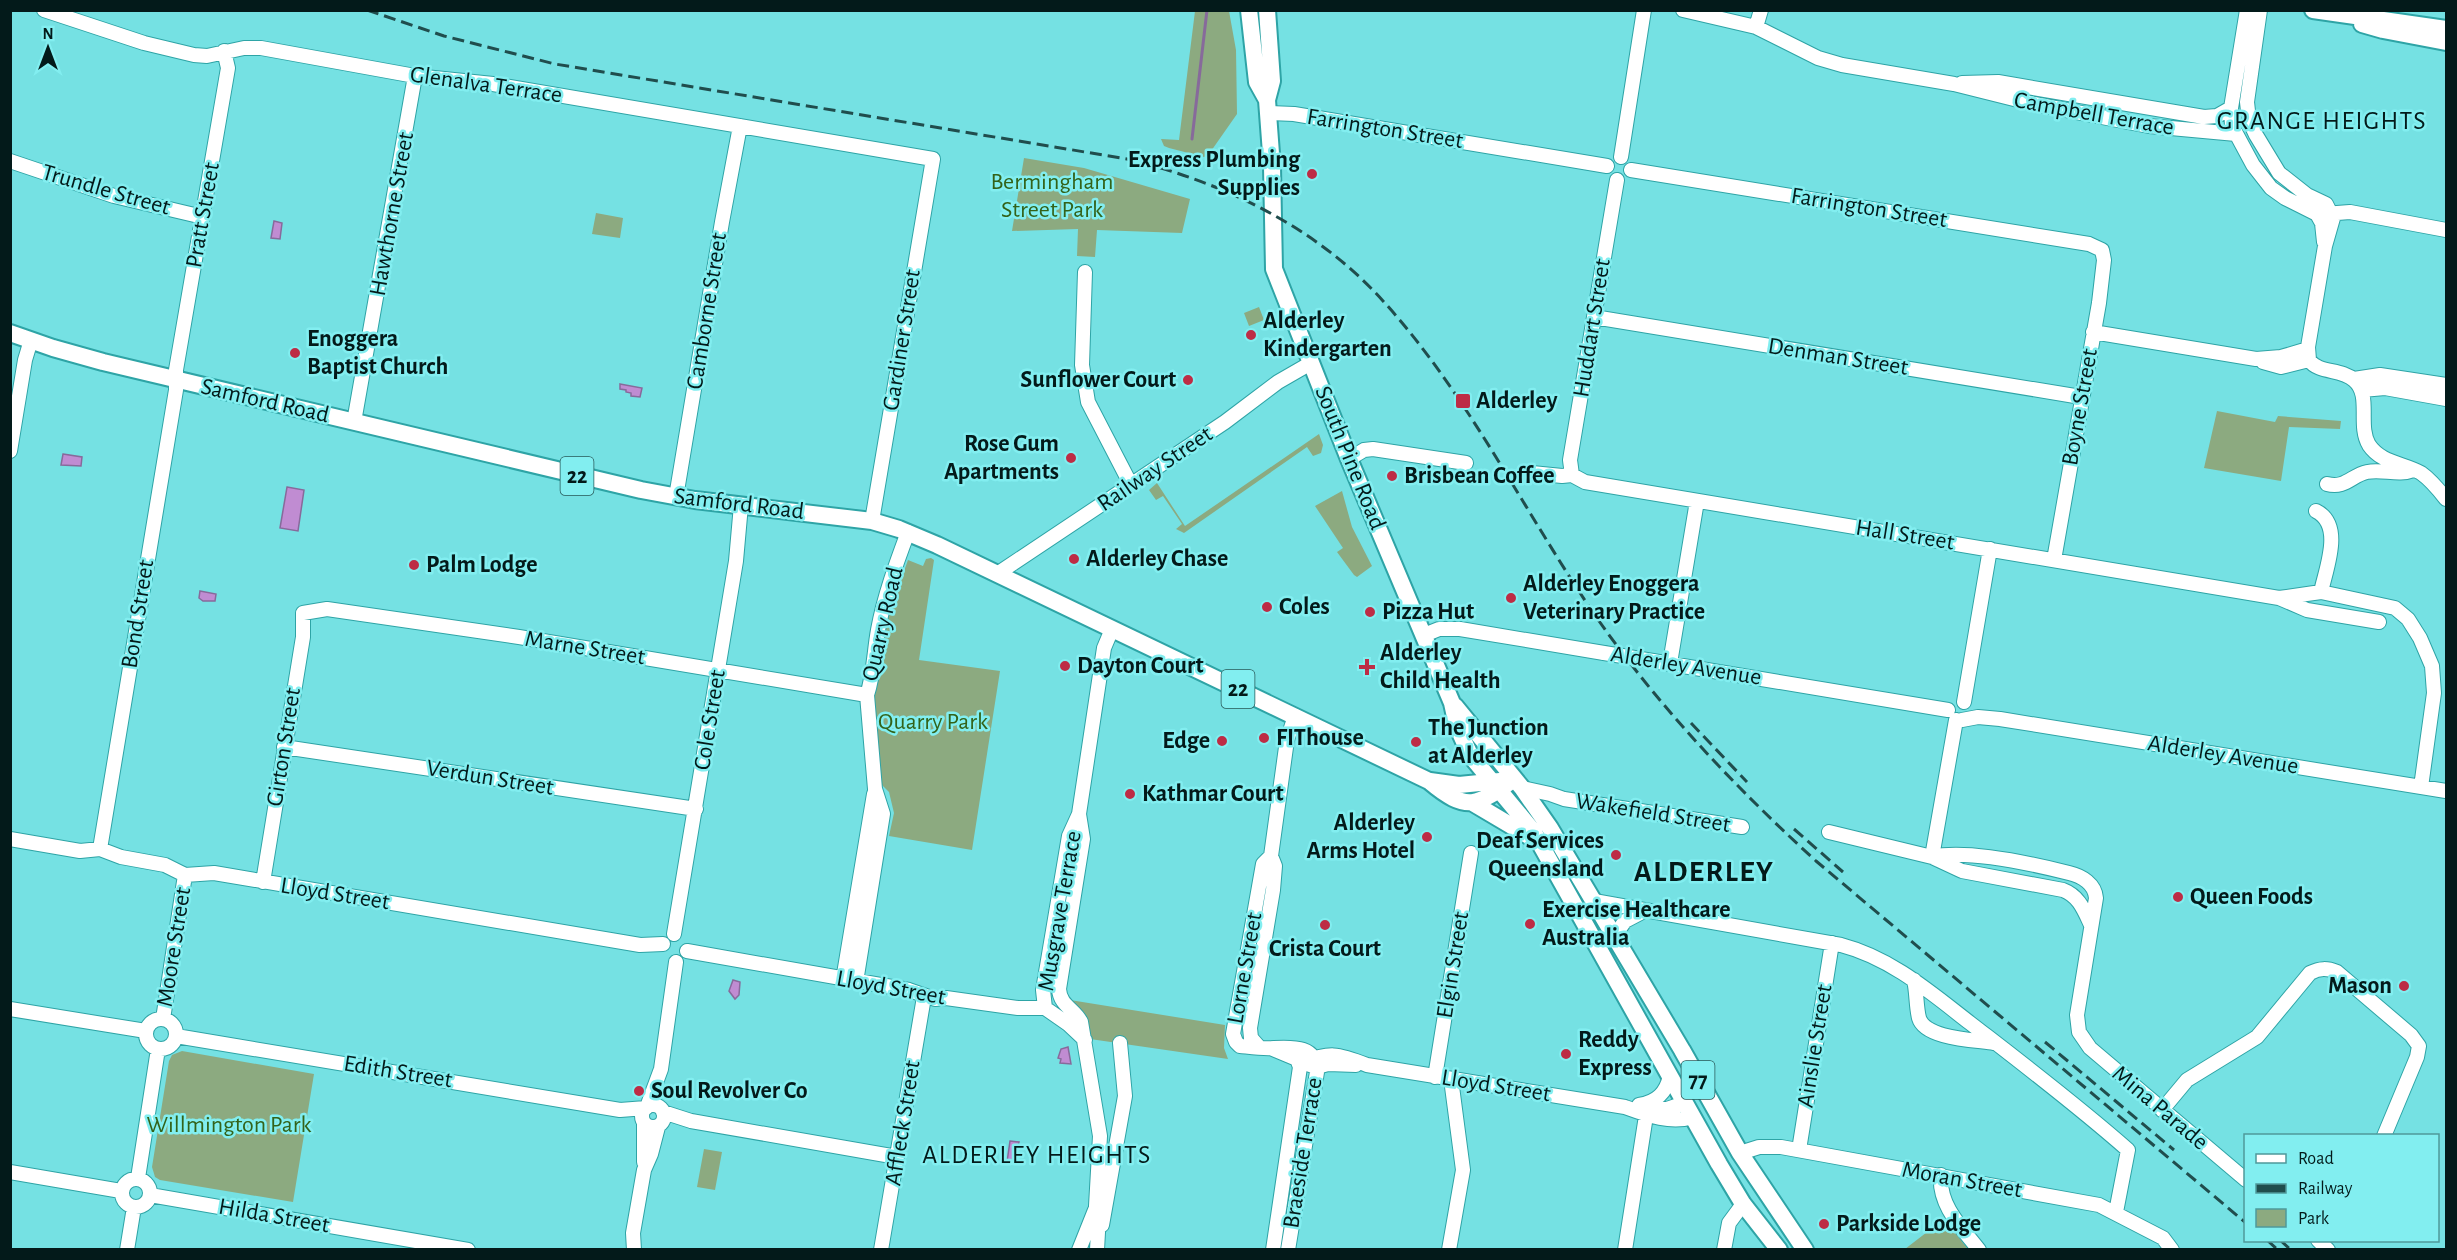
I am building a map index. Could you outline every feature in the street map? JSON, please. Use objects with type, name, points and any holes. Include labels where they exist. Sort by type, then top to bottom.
[{"type":"main road","name":"South Pine Road","points":[[1248,10],[1257,82],[1267,106]]},
{"type":"main road","name":"South Pine Road","points":[[1267,10],[1272,81],[1267,106],[1274,269],[1349,459],[1452,703],[1456,723],[1488,797]]},
{"type":"main road","points":[[2313,10],[2446,29]]},
{"type":"main road","points":[[2330,12],[2383,30],[2446,42]]},
{"type":"main road","name":"Samford Road","points":[[10,333],[86,358],[676,497],[872,521],[908,532],[997,574],[1429,781],[1443,793],[1464,802],[1488,797],[1515,781]]},
{"type":"main road","name":"South Pine Road","points":[[1452,703],[1515,781]]},
{"type":"main road","name":"Samford Road","points":[[1429,781],[1459,785],[1488,797]]},
{"type":"main road","name":"77","points":[[1515,781],[1544,819],[1615,935],[1683,1050],[1740,1154],[1805,1250]]},
{"type":"main road","points":[[1488,797],[1538,842]]},
{"type":"main road","name":"77","points":[[1488,797],[1526,820],[1564,883],[1719,1164],[1743,1204],[1779,1250]]},
{"type":"main road","points":[[1689,1110],[1706,1094]]},
{"type":"main road","points":[[1719,1164],[1740,1154]]},
{"type":"street","name":"Glenalva Terrace","points":[[44,10],[144,43],[194,55],[207,56],[224,51],[261,48],[415,76],[494,84],[933,159]]},
{"type":"street","points":[[1621,157],[1644,10]]},
{"type":"street","name":"Campbell Terrace","points":[[1683,10],[1756,27],[1836,64],[1954,84],[2034,104],[2163,128],[2236,134]]},
{"type":"street","points":[[1756,27],[1761,10]]},
{"type":"street","points":[[2247,10],[2245,68],[2247,110],[2256,135],[2282,176],[2307,195],[2326,204],[2325,246],[2308,354],[2316,367],[2341,373],[2358,385],[2446,399]]},
{"type":"street","points":[[2260,10],[2245,68],[2231,108],[2231,121],[2253,165],[2271,188],[2290,201],[2325,214],[2350,212],[2446,230]]},
{"type":"street","name":"Pratt Street","points":[[176,380],[228,68],[224,51]]},
{"type":"street","name":"Hawthorne Street","points":[[354,422],[415,76]]},
{"type":"street","name":"Campbell Terrace","points":[[1954,84],[1998,82],[2201,116],[2215,116],[2231,108]]},
{"type":"street","name":"Farrington Street","points":[[1267,106],[1294,114],[1607,166]]},
{"type":"street","points":[[2201,116],[2202,133]]},
{"type":"street","name":"Camborne Street","points":[[676,497],[740,126]]},
{"type":"street","points":[[1621,157],[1629,162],[1631,170],[1626,178],[1617,180],[1609,175],[1607,166],[1612,159],[1621,157]]},
{"type":"street","name":"Gardiner Street","points":[[872,521],[933,159]]},
{"type":"street","name":"Trundle Street","points":[[10,161],[114,196],[203,217]]},
{"type":"street","name":"Farrington Street","points":[[1631,170],[2089,244],[2098,247],[2104,254]]},
{"type":"street","name":"Huddart Street","points":[[1572,475],[1570,460],[1617,180]]},
{"type":"street","name":"Boyne Street","points":[[2054,560],[2094,332],[2104,254]]},
{"type":"street","points":[[1085,272],[1082,364],[1088,402],[1131,485]]},
{"type":"street","name":"Denman Street","points":[[1594,317],[2081,397]]},
{"type":"street","points":[[2094,332],[2256,359],[2277,367],[2308,354]]},
{"type":"street","points":[[10,451],[25,360],[31,340]]},
{"type":"street","name":"Railway Street","points":[[997,574],[1225,422],[1278,382],[1311,363]]},
{"type":"street","points":[[2358,385],[2380,375],[2446,385]]},
{"type":"street","name":"Bond Street","points":[[100,849],[176,380]]},
{"type":"street","points":[[2358,385],[2363,427],[2371,448],[2387,460],[2428,478],[2446,499]]},
{"type":"street","points":[[1349,459],[1364,450],[1378,449],[1466,463]]},
{"type":"street","points":[[2328,484],[2344,484],[2366,472],[2401,474],[2414,470]]},
{"type":"street","name":"Hall Street","points":[[1532,473],[1572,475],[1585,482],[2279,598],[2307,610],[2379,622]]},
{"type":"street","points":[[1670,663],[1697,501]]},
{"type":"street","name":"Cole Street","points":[[674,934],[736,561],[741,505]]},
{"type":"street","points":[[2316,511],[2326,518],[2331,530],[2321,592]]},
{"type":"street","name":"Quarry Road","points":[[849,981],[883,814],[875,789],[867,694],[871,682],[878,630],[896,565],[908,532]]},
{"type":"street","points":[[1932,857],[1956,701],[1965,703],[1990,549]]},
{"type":"street","name":"Hall Street","points":[[2279,598],[2321,592],[2393,606],[2406,617],[2417,632],[2431,663],[2435,688],[2421,787]]},
{"type":"street","name":"Marne Street","points":[[303,613],[327,609],[867,694]]},
{"type":"street","name":"Girton Street","points":[[263,882],[303,637],[303,613]]},
{"type":"street","name":"Alderley Avenue","points":[[1424,636],[1439,629],[1455,628],[1670,663],[1955,717],[2000,719],[2446,791]]},
{"type":"street","name":"Musgrave Terrace","points":[[1045,1008],[1043,990],[1069,836],[1079,814],[1104,648],[1112,629]]},
{"type":"street","name":"Alderley Avenue","points":[[1965,703],[2000,719]]},
{"type":"street","name":"Lorne Street","points":[[1265,1048],[1238,1045],[1233,1031],[1263,864],[1271,856],[1287,740],[1296,717]]},
{"type":"street","name":"Verdun Street","points":[[284,747],[696,809]]},
{"type":"street","name":"Wakefield Street","points":[[1515,781],[1564,799],[1742,827]]},
{"type":"street","name":"Wakefield Street","points":[[1544,819],[1550,805],[1564,799]]},
{"type":"street","name":"Musgrave Terrace","points":[[1079,814],[1083,839],[1059,989],[1063,1003],[1080,1019],[1085,1041],[1100,1136],[1096,1206]]},
{"type":"street","points":[[1829,832],[1932,857],[1962,871],[2066,891],[2078,901],[2091,925]]},
{"type":"street","name":"Lloyd Street","points":[[10,839],[80,851],[100,849],[121,857],[165,865],[185,875],[214,873],[640,945],[663,944]]},
{"type":"street","name":"Elgin Street","points":[[1435,1077],[1472,853]]},
{"type":"street","points":[[1932,857],[1969,854],[2077,875],[2091,885],[2096,893],[2091,925]]},
{"type":"street","name":"Moore Street","points":[[163,1019],[185,875]]},
{"type":"street","points":[[1594,901],[1832,943],[1871,956],[1914,980],[1996,1043],[2127,1150],[2116,1212]]},
{"type":"street","points":[[1615,935],[1625,921],[1644,911]]},
{"type":"street","name":"Mina Parade","points":[[2091,925],[2077,1013],[2079,1032],[2090,1048],[2244,1178]]},
{"type":"street","points":[[674,934],[685,942],[686,957],[676,962],[668,958],[663,944],[668,935],[674,934]]},
{"type":"street","name":"Ainslie Street","points":[[1799,1150],[1832,943]]},
{"type":"street","name":"Lloyd Street","points":[[687,951],[909,990],[924,997],[1018,1008],[1045,1008]]},
{"type":"street","points":[[634,1250],[633,1233],[644,1170],[651,1154],[653,1116],[676,962]]},
{"type":"street","points":[[2162,1110],[2187,1080],[2256,1037],[2310,974],[2317,970],[2328,969],[2337,972],[2418,1043],[2417,1057],[2385,1134]]},
{"type":"street","points":[[1914,980],[1919,1018],[1926,1029],[1944,1035],[1996,1043]]},
{"type":"street","name":"Affleck Street","points":[[881,1250],[924,997]]},
{"type":"street","points":[[1045,1008],[1068,1024],[1085,1041]]},
{"type":"street","points":[[10,1009],[146,1030]]},
{"type":"street","name":"Moore Street","points":[[163,1019],[173,1024],[176,1036],[168,1047],[158,1049],[150,1044],[146,1030],[154,1020],[163,1019]]},
{"type":"street","name":"Edith Street","points":[[176,1036],[897,1156]]},
{"type":"street","points":[[1097,1246],[1125,1096],[1120,1043]]},
{"type":"street","name":"Braeside Terrace","points":[[1265,1048],[1297,1056],[1273,1250]]},
{"type":"street","points":[[138,1178],[158,1049]]},
{"type":"street","points":[[1297,1056],[1308,1052],[1315,1062]]},
{"type":"street","name":"Lloyd Street","points":[[1315,1062],[1329,1054],[1367,1065],[1435,1077],[1625,1107],[1647,1108],[1675,1120],[1689,1110]]},
{"type":"street","name":"Braeside Terrace","points":[[1288,1250],[1315,1062]]},
{"type":"street","points":[[1625,1250],[1647,1108],[1663,1093],[1670,1076]]},
{"type":"street","points":[[1449,1250],[1463,1170],[1451,1079]]},
{"type":"street","name":"Moran Street","points":[[1740,1154],[1766,1146],[1799,1150],[2099,1205],[2163,1238],[2172,1250]]},
{"type":"street","points":[[10,1172],[121,1191]]},
{"type":"street","points":[[1941,1175],[1941,1193],[1945,1204],[1979,1250]]},
{"type":"street","points":[[138,1178],[146,1182],[150,1195],[142,1205],[134,1207],[126,1203],[121,1191],[125,1182],[138,1178]]},
{"type":"street","name":"Hilda Street","points":[[150,1195],[468,1250]]},
{"type":"street","points":[[1724,1250],[1729,1223],[1743,1204]]},
{"type":"street","points":[[1096,1206],[1097,1246]]},
{"type":"street","points":[[1079,1250],[1096,1206]]},
{"type":"street","points":[[126,1250],[134,1207]]},
{"type":"street","points":[[625,1250],[633,1233]]},
{"type":"green space","points":[[1195,11],[1229,11],[1236,50],[1237,114],[1209,154],[1204,157],[1164,146],[1161,139],[1179,140]]},
{"type":"green space","name":"Bermingham Street Park","points":[[1024,158],[1084,168],[1190,199],[1182,233],[1097,230],[1095,257],[1077,256],[1078,229],[1012,231]]},
{"type":"green space","points":[[596,213],[623,218],[620,238],[592,234]]},
{"type":"green space","points":[[1259,307],[1264,320],[1249,326],[1244,313]]},
{"type":"green space","points":[[2217,411],[2275,422],[2278,416],[2341,421],[2340,429],[2289,427],[2281,481],[2204,468]]},
{"type":"green space","points":[[1319,434],[1323,445],[1321,453],[1313,456],[1307,447],[1184,533],[1176,529],[1182,524],[1163,496],[1156,500],[1149,490],[1157,483],[1185,526]]},
{"type":"green space","points":[[1342,491],[1352,527],[1372,566],[1357,577],[1337,552],[1343,548],[1315,506]]},
{"type":"green space","name":"Quarry Park","points":[[926,559],[934,560],[919,660],[1000,671],[972,850],[889,836],[894,813],[889,792],[882,785],[877,760],[873,713],[883,630],[908,560],[923,566]]},
{"type":"green space","points":[[1070,1000],[1225,1025],[1224,1048],[1228,1059],[1090,1039]]},
{"type":"green space","name":"Willmington Park","points":[[182,1051],[314,1074],[293,1202],[160,1180],[155,1177],[152,1167],[169,1061],[172,1055]]},
{"type":"green space","points":[[704,1149],[722,1152],[715,1190],[697,1187]]},
{"type":"green space","points":[[1944,1219],[1968,1249],[1905,1249]]},
{"type":"shaded area","points":[[274,221],[282,223],[280,239],[271,238]]},
{"type":"shaded area","points":[[620,384],[642,388],[640,397],[631,396],[631,393],[620,389]]},
{"type":"shaded area","points":[[63,454],[82,457],[81,466],[61,465]]},
{"type":"shaded area","points":[[287,487],[304,490],[298,531],[280,528]]},
{"type":"shaded area","points":[[200,591],[216,594],[215,601],[203,601],[199,598]]},
{"type":"shaded area","points":[[733,980],[740,982],[739,995],[735,999],[729,991]]},
{"type":"shaded area","points":[[1068,1047],[1071,1064],[1060,1063],[1061,1059],[1058,1058],[1061,1049]]},
{"type":"shaded area","points":[[1010,1141],[1019,1142],[1014,1163],[1007,1162]]},
{"type":"waterway","points":[[1192,139],[1207,10]]},
{"type":"railway","points":[[367,10],[444,36],[555,64],[1127,159],[1198,180],[1266,211],[1299,230],[1358,275],[1415,339],[1471,417],[1599,621],[1648,685],[1701,747],[1816,861],[2244,1221]]},
{"type":"railway","points":[[1691,723],[1747,782]]},
{"type":"railway","points":[[1794,829],[1843,872]]},
{"type":"railway","points":[[2045,1042],[2174,1150]]},
{"type":"railway","points":[[2269,1242],[2278,1250]]},
{"type":"railway","points":[[2282,1242],[2291,1250]]},
{"type":"place","name":"Express Plumbing Supplies","points":[[1312,174]]},
{"type":"place","name":"Alderley Kindergarten","points":[[1251,335]]},
{"type":"place","name":"Enoggera Baptist Church","points":[[295,353]]},
{"type":"place","name":"Sunflower Court","points":[[1188,380]]},
{"type":"place","name":"Alderley","points":[[1463,401]]},
{"type":"place","name":"Rose Gum Apartments","points":[[1071,458]]},
{"type":"place","name":"Brisbean Coffee","points":[[1392,476]]},
{"type":"place","name":"Alderley Chase","points":[[1074,559]]},
{"type":"place","name":"Palm Lodge","points":[[414,565]]},
{"type":"place","name":"Alderley Enoggera Veterinary Practice","points":[[1511,598]]},
{"type":"place","name":"Coles","points":[[1267,607]]},
{"type":"place","name":"Pizza Hut","points":[[1370,612]]},
{"type":"place","name":"Dayton Court","points":[[1065,666]]},
{"type":"place","name":"Alderley Child Health","points":[[1367,667]]},
{"type":"place","name":"FIThouse","points":[[1264,738]]},
{"type":"place","name":"Edge","points":[[1222,741]]},
{"type":"place","name":"The Junction at Alderley","points":[[1416,742]]},
{"type":"place","name":"Kathmar Court","points":[[1130,794]]},
{"type":"place","name":"Alderley Arms Hotel","points":[[1427,837]]},
{"type":"place","name":"Deaf Services Queensland","points":[[1616,855]]},
{"type":"place","name":"Queen Foods","points":[[2178,897]]},
{"type":"place","name":"Exercise Healthcare Australia","points":[[1530,924]]},
{"type":"place","name":"Crista Court","points":[[1325,925]]},
{"type":"place","name":"Mason","points":[[2404,986]]},
{"type":"place","name":"Reddy Express","points":[[1566,1054]]},
{"type":"place","name":"Soul Revolver Co","points":[[639,1091]]},
{"type":"place","name":"Parkside Lodge","points":[[1824,1224]]},
{"type":"district","name":"GRANGE HEIGHTS","points":[[2322,121]]},
{"type":"district","name":"ALDERLEY","points":[[1704,872]]},
{"type":"district","name":"ALDERLEY HEIGHTS","points":[[1037,1155]]}]
